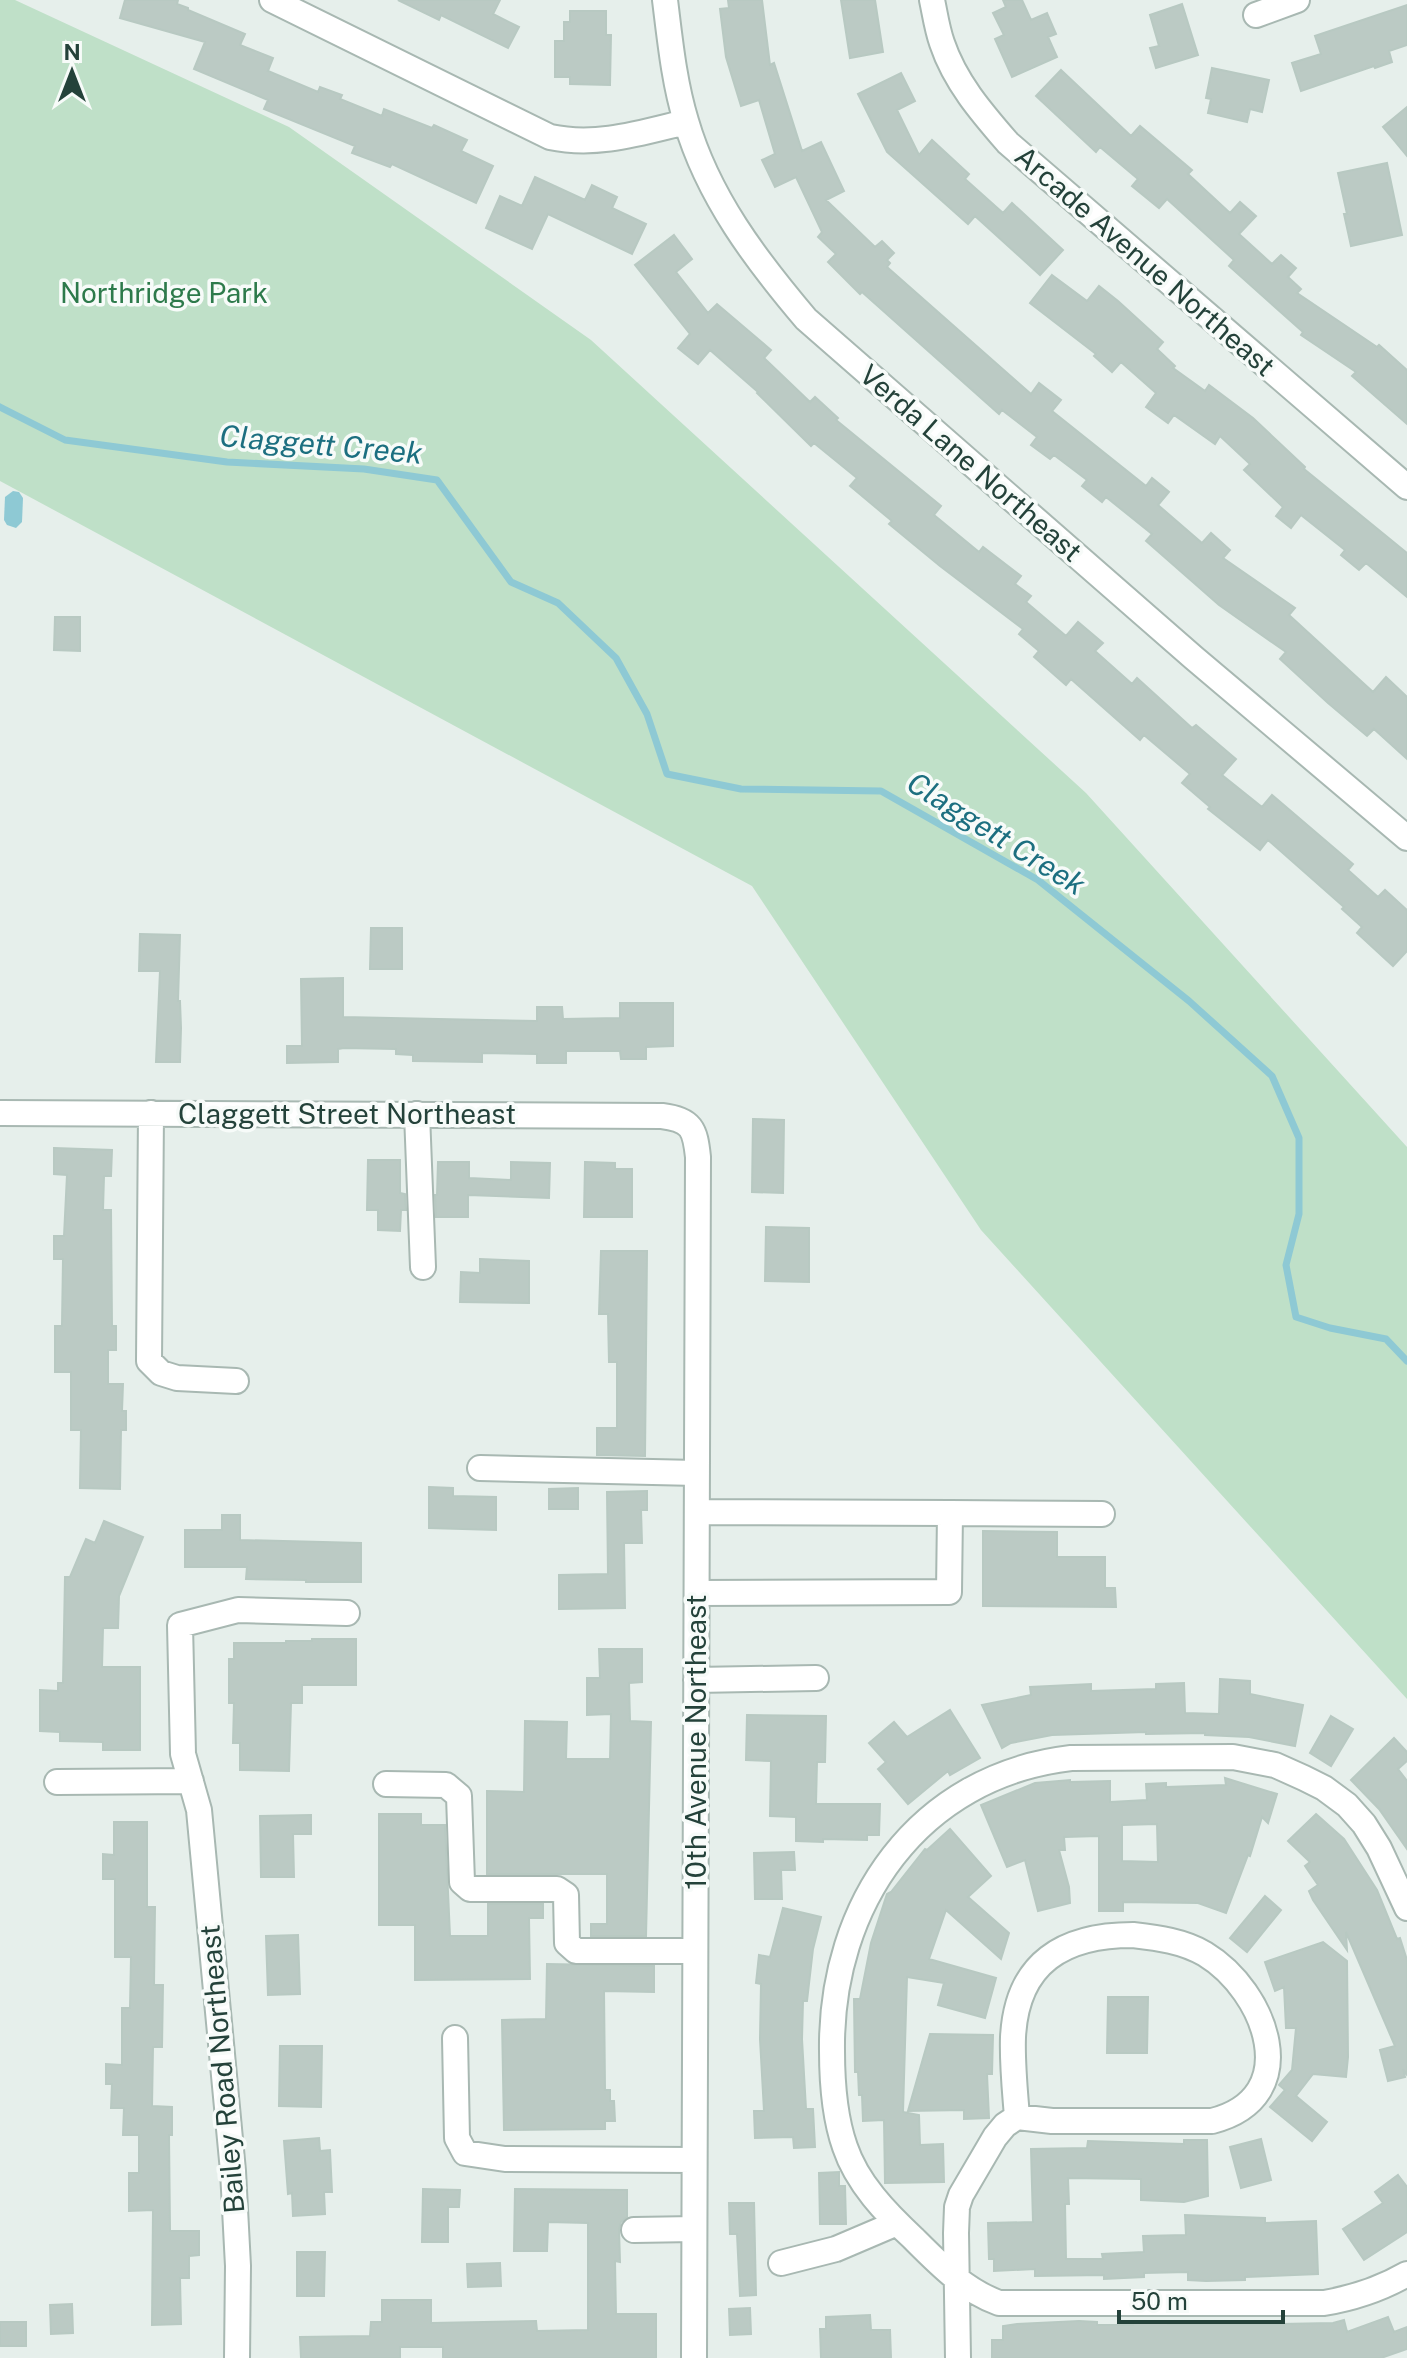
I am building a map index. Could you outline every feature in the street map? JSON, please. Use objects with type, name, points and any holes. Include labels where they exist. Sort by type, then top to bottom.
[{"type":"street","points":[[272,0],[550,137],[589,142],[613,140],[686,122]]},
{"type":"street","name":"Verda Lane Northeast","points":[[665,0],[686,122],[717,196],[742,239],[806,319],[1194,658],[1407,838]]},
{"type":"street","name":"Arcade Avenue Northeast","points":[[932,0],[942,43],[957,77],[1008,143],[1407,487]]},
{"type":"street","points":[[1256,15],[1297,0]]},
{"type":"street","name":"Claggett Street Northeast","points":[[0,1113],[662,1116],[679,1118],[691,1126]]},
{"type":"street","points":[[151,1113],[149,1361],[161,1373],[177,1378],[236,1381]]},
{"type":"street","points":[[417,1114],[423,1267]]},
{"type":"street","name":"10th Avenue Northeast","points":[[691,1126],[697,1141],[698,1157],[694,2358]]},
{"type":"street","points":[[480,1468],[697,1473]]},
{"type":"street","points":[[697,1512],[1102,1514]]},
{"type":"street","points":[[697,1593],[949,1592],[950,1513]]},
{"type":"street","name":"Bailey Road Northeast","points":[[237,2358],[238,2266],[233,2171],[199,1810],[183,1754],[180,1625],[238,1610],[347,1613]]},
{"type":"street","points":[[696,1680],[816,1678]]},
{"type":"street","points":[[1407,1908],[1379,1848],[1347,1805],[1324,1788],[1275,1765],[1233,1757],[1052,1760],[997,1777],[964,1792],[903,1844],[872,1886],[849,1936],[831,2015],[832,2071],[845,2149],[869,2190],[897,2223],[972,2291],[999,2303],[1324,2303],[1374,2290],[1407,2274]]},
{"type":"street","points":[[57,1782],[191,1781]]},
{"type":"street","points":[[386,1784],[446,1785],[459,1796],[462,1882],[470,1889],[557,1889],[566,1895],[567,1943],[576,1951],[695,1951]]},
{"type":"street","points":[[958,2358],[956,2218],[961,2195],[1005,2125],[1017,2117],[1052,2121],[1212,2121],[1229,2116],[1256,2095],[1264,2080],[1268,2042],[1261,2020],[1238,1984],[1206,1955],[1187,1945],[1163,1938],[1133,1935],[1092,1937],[1070,1944],[1056,1951],[1032,1976],[1017,2010],[1013,2037],[1017,2117]]},
{"type":"street","points":[[455,2038],[457,2138],[465,2153],[505,2159],[694,2160]]},
{"type":"street","points":[[781,2263],[836,2249],[897,2223]]},
{"type":"street","points":[[634,2230],[694,2229]]},
{"type":"green space","name":"Northridge Park","points":[[0,0],[15,0],[289,127],[591,340],[1086,793],[1407,1147],[1407,1699],[981,1230],[752,886],[0,481]]},
{"type":"water","points":[[13,491],[19,492],[23,498],[22,522],[16,528],[7,525],[4,520],[5,497]]},
{"type":"building","points":[[125,0],[178,0],[177,4],[188,10],[245,34],[240,45],[273,58],[268,71],[318,92],[320,87],[342,95],[340,99],[382,116],[384,109],[432,128],[434,125],[467,140],[461,151],[493,166],[476,203],[392,164],[390,167],[352,153],[355,146],[264,109],[268,100],[194,69],[205,42],[120,18]]},
{"type":"building","points":[[398,0],[500,0],[493,14],[519,27],[508,48],[441,15],[439,20]]},
{"type":"building","points":[[728,0],[762,0],[770,65],[774,63],[802,151],[821,142],[844,191],[826,200],[875,247],[882,241],[894,253],[887,260],[890,263],[887,267],[1031,394],[1039,383],[1061,400],[1052,411],[1146,486],[1152,478],[1169,492],[1158,505],[1202,543],[1211,533],[1230,550],[1223,558],[1295,608],[1289,615],[1373,692],[1386,677],[1407,697],[1407,759],[1374,729],[1367,736],[1328,703],[1280,659],[1286,652],[1219,605],[1146,541],[1152,534],[1106,497],[1102,502],[1082,486],[1087,480],[1054,455],[1050,459],[1031,445],[1037,437],[1002,410],[999,414],[862,292],[860,294],[828,262],[836,254],[818,237],[822,232],[796,177],[775,187],[762,160],[775,154],[759,100],[741,106],[726,57],[720,9],[729,8]]},
{"type":"building","points":[[841,0],[875,0],[883,52],[850,58]]},
{"type":"building","points":[[1003,0],[1022,0],[1031,20],[1047,13],[1056,34],[1048,37],[1057,57],[1012,77],[995,39],[1004,35],[993,13],[1006,7]]},
{"type":"building","points":[[1182,4],[1198,55],[1156,68],[1150,48],[1159,46],[1150,15]]},
{"type":"building","points":[[1407,5],[1407,45],[1389,51],[1392,62],[1301,91],[1292,63],[1321,54],[1315,36]]},
{"type":"building","points":[[570,11],[606,11],[606,35],[611,35],[610,85],[570,84],[570,77],[555,77],[555,41],[564,41],[564,22],[570,22]]},
{"type":"building","points":[[1212,68],[1269,80],[1262,112],[1250,109],[1247,122],[1208,113],[1211,99],[1206,98]]},
{"type":"building","points":[[1061,70],[1131,136],[1140,126],[1192,170],[1188,174],[1230,213],[1240,202],[1256,216],[1239,234],[1272,264],[1281,255],[1296,268],[1288,277],[1301,289],[1297,293],[1377,347],[1379,345],[1407,370],[1407,424],[1352,376],[1356,372],[1301,335],[1303,332],[1229,266],[1234,260],[1167,199],[1159,208],[1132,186],[1138,179],[1100,147],[1096,152],[1036,96]]},
{"type":"building","points":[[901,73],[915,101],[897,110],[919,155],[932,140],[969,174],[965,179],[1003,213],[1012,203],[1063,250],[1040,275],[975,216],[968,224],[887,152],[858,94]]},
{"type":"building","points":[[1407,107],[1407,156],[1383,127]]},
{"type":"building","points":[[1387,163],[1402,235],[1351,246],[1338,173]]},
{"type":"building","points":[[535,177],[585,200],[592,185],[617,197],[612,208],[646,224],[632,254],[548,214],[532,249],[486,228],[500,196],[522,206]]},
{"type":"building","points":[[674,235],[692,259],[676,272],[708,313],[717,304],[771,350],[764,358],[810,402],[815,397],[838,418],[836,420],[941,506],[934,515],[979,552],[983,547],[1021,576],[1015,584],[1031,596],[1026,602],[1066,636],[1078,622],[1103,643],[1095,651],[1132,684],[1137,678],[1192,728],[1196,725],[1236,759],[1222,775],[1262,807],[1272,795],[1353,864],[1348,870],[1378,897],[1385,890],[1407,910],[1407,951],[1393,966],[1357,933],[1362,927],[1342,909],[1344,907],[1268,840],[1260,850],[1208,809],[1210,807],[1182,783],[1190,774],[1144,735],[1140,740],[1071,679],[1066,685],[1034,657],[1039,651],[1019,634],[1023,629],[889,524],[892,521],[850,486],[857,478],[814,443],[811,446],[758,392],[710,350],[698,364],[678,348],[690,334],[635,265]]},
{"type":"building","points":[[1052,275],[1087,301],[1099,286],[1163,342],[1157,349],[1175,366],[1173,368],[1205,391],[1209,385],[1253,418],[1304,469],[1407,553],[1407,597],[1366,563],[1359,570],[1341,555],[1345,550],[1301,515],[1291,528],[1276,516],[1283,507],[1244,470],[1250,464],[1220,436],[1215,444],[1174,415],[1168,423],[1146,407],[1156,393],[1121,362],[1112,372],[1094,356],[1096,354],[1030,303]]},
{"type":"building","points":[[55,617],[80,617],[80,651],[54,650]]},
{"type":"building","points":[[371,928],[402,928],[402,969],[370,969]]},
{"type":"building","points":[[140,934],[180,935],[180,1062],[156,1062],[160,971],[139,971]]},
{"type":"building","points":[[343,978],[343,1017],[537,1021],[537,1007],[562,1007],[563,1019],[620,1018],[620,1003],[673,1003],[673,1046],[646,1047],[646,1059],[621,1059],[620,1051],[566,1051],[566,1063],[537,1063],[537,1054],[482,1053],[482,1062],[413,1061],[413,1055],[396,1054],[396,1049],[344,1048],[338,1049],[338,1062],[287,1063],[287,1046],[302,1046],[301,979]]},
{"type":"building","points":[[753,1119],[784,1120],[783,1193],[752,1192]]},
{"type":"building","points":[[54,1148],[112,1150],[111,1176],[104,1176],[103,1210],[111,1210],[112,1326],[116,1326],[116,1350],[108,1350],[108,1384],[123,1384],[122,1411],[126,1411],[126,1430],[121,1430],[120,1489],[80,1488],[81,1430],[71,1430],[71,1372],[55,1372],[55,1326],[62,1326],[63,1259],[54,1259],[54,1236],[64,1236],[67,1175],[54,1174]]},
{"type":"building","points":[[368,1160],[400,1160],[400,1193],[405,1194],[406,1210],[401,1210],[400,1231],[378,1230],[378,1210],[367,1210]]},
{"type":"building","points":[[438,1162],[469,1162],[469,1178],[511,1180],[511,1162],[550,1163],[549,1198],[468,1195],[468,1217],[436,1217]]},
{"type":"building","points":[[585,1162],[615,1163],[615,1169],[632,1169],[632,1217],[584,1217]]},
{"type":"building","points":[[766,1227],[809,1228],[809,1282],[765,1281]]},
{"type":"building","points":[[601,1251],[647,1251],[645,1456],[597,1455],[597,1428],[617,1428],[617,1362],[609,1362],[608,1314],[599,1314]]},
{"type":"building","points":[[480,1259],[529,1261],[529,1303],[460,1302],[461,1272],[480,1273]]},
{"type":"building","points":[[429,1487],[453,1488],[453,1496],[496,1497],[496,1530],[429,1528]]},
{"type":"building","points":[[578,1488],[578,1509],[549,1509],[549,1489]]},
{"type":"building","points":[[647,1491],[647,1510],[641,1510],[642,1543],[624,1543],[625,1608],[559,1609],[559,1575],[608,1574],[607,1492]]},
{"type":"building","points":[[222,1515],[240,1515],[240,1540],[361,1543],[361,1582],[246,1579],[247,1567],[185,1567],[185,1530],[222,1530]]},
{"type":"building","points":[[104,1521],[143,1537],[119,1596],[118,1628],[103,1628],[102,1667],[140,1667],[140,1750],[103,1750],[103,1742],[60,1741],[60,1732],[40,1731],[40,1690],[58,1691],[58,1683],[63,1683],[65,1577],[70,1577],[86,1539],[95,1543]]},
{"type":"building","points":[[983,1531],[1057,1532],[1057,1557],[1105,1557],[1105,1588],[1115,1588],[1116,1607],[983,1606]]},
{"type":"building","points":[[312,1639],[356,1639],[356,1685],[302,1685],[302,1703],[291,1703],[289,1771],[240,1770],[240,1743],[233,1743],[234,1703],[229,1703],[229,1659],[234,1659],[234,1643],[286,1643]]},
{"type":"building","points":[[599,1649],[642,1649],[642,1682],[629,1683],[630,1721],[651,1722],[646,1936],[591,1936],[591,1924],[607,1924],[607,1874],[487,1874],[487,1791],[524,1792],[525,1721],[567,1722],[566,1759],[610,1759],[611,1714],[587,1715],[587,1678],[600,1678]]},
{"type":"building","points":[[1220,1679],[1250,1681],[1250,1694],[1303,1705],[1295,1746],[1249,1737],[1146,1732],[1052,1735],[1011,1743],[1002,1748],[982,1705],[1031,1695],[1030,1687],[1091,1684],[1091,1691],[1156,1689],[1156,1684],[1184,1683],[1185,1713],[1219,1714]]},
{"type":"building","points":[[950,1710],[980,1758],[950,1775],[948,1771],[908,1804],[878,1769],[886,1762],[869,1743],[894,1722],[907,1737]]},
{"type":"building","points":[[747,1715],[826,1716],[825,1762],[817,1762],[816,1804],[880,1804],[879,1835],[867,1835],[867,1840],[796,1841],[796,1817],[770,1816],[771,1761],[746,1760]]},
{"type":"building","points":[[1331,1716],[1353,1729],[1331,1766],[1310,1753]]},
{"type":"building","points":[[1394,1738],[1407,1752],[1407,1761],[1398,1769],[1407,1781],[1407,1849],[1379,1809],[1351,1780]]},
{"type":"building","points":[[1225,1778],[1277,1794],[1268,1823],[1262,1817],[1250,1856],[1226,1913],[1198,1903],[1123,1902],[1123,1911],[1099,1911],[1099,1836],[1064,1837],[1065,1850],[1059,1850],[1070,1903],[1038,1911],[1025,1860],[1007,1867],[981,1805],[1035,1783],[1070,1780],[1110,1781],[1110,1802],[1147,1800],[1146,1784],[1166,1783],[1166,1787],[1226,1785]],"holes":[[[1157,1824],[1158,1862],[1122,1861],[1122,1825]]]},
{"type":"building","points":[[379,1814],[421,1814],[421,1825],[445,1825],[450,1936],[488,1936],[488,1904],[543,1904],[543,1918],[529,1918],[530,1979],[415,1980],[415,1925],[379,1925]]},
{"type":"building","points":[[1316,1814],[1344,1839],[1377,1890],[1397,1939],[1400,1938],[1407,1960],[1405,2077],[1388,2081],[1380,2050],[1395,2046],[1346,1932],[1347,1950],[1313,1900],[1309,1891],[1318,1885],[1305,1866],[1310,1862],[1288,1841]]},
{"type":"building","points":[[311,1815],[311,1834],[293,1834],[294,1877],[261,1877],[260,1816]]},
{"type":"building","points":[[114,1822],[147,1822],[147,1907],[155,1907],[154,1985],[163,1985],[162,2047],[153,2047],[152,2106],[172,2107],[172,2135],[169,2135],[170,2231],[199,2231],[199,2255],[189,2256],[189,2278],[180,2278],[181,2324],[152,2325],[153,2210],[129,2211],[129,2173],[139,2173],[139,2135],[123,2135],[124,2108],[111,2108],[112,2084],[106,2084],[106,2064],[122,2065],[122,2008],[130,2008],[131,1957],[115,1957],[115,1879],[103,1879],[103,1854],[114,1855]]},
{"type":"building","points":[[950,1829],[991,1876],[968,1897],[1009,1933],[1001,1959],[946,1910],[929,1959],[996,1978],[985,2018],[938,2005],[944,1983],[907,1977],[903,2112],[919,2115],[920,2145],[943,2144],[944,2182],[885,2183],[884,2120],[863,2121],[862,2095],[859,2095],[858,2072],[855,2072],[854,1999],[860,1999],[871,1943],[887,1894],[925,1849]]},
{"type":"building","points":[[794,1852],[795,1870],[781,1870],[782,1899],[755,1899],[754,1853]]},
{"type":"building","points":[[1265,1896],[1281,1910],[1247,1952],[1230,1938]]},
{"type":"building","points":[[783,1908],[821,1917],[813,1949],[807,2001],[803,2001],[802,2039],[806,2109],[813,2109],[815,2147],[794,2148],[793,2137],[755,2138],[754,2111],[764,2111],[761,1984],[756,1983],[759,1955],[770,1957]]},
{"type":"building","points":[[298,1935],[300,1994],[268,1995],[266,1936]]},
{"type":"building","points":[[1323,1942],[1347,1961],[1348,2057],[1346,2077],[1313,2074],[1296,2096],[1327,2122],[1312,2141],[1270,2107],[1285,2090],[1279,2085],[1292,2070],[1296,2028],[1286,2028],[1284,1987],[1275,1991],[1265,1962]]},
{"type":"building","points":[[547,1964],[654,1966],[654,1992],[604,1991],[605,2090],[610,2090],[610,2101],[614,2101],[615,2121],[605,2121],[605,2129],[504,2130],[502,2020],[546,2019]]},
{"type":"building","points":[[1108,1997],[1148,1997],[1147,2053],[1107,2053]]},
{"type":"building","points":[[930,2034],[993,2035],[992,2074],[987,2074],[989,2118],[964,2119],[964,2110],[908,2111]]},
{"type":"building","points":[[280,2046],[322,2046],[321,2107],[279,2106]]},
{"type":"building","points":[[319,2138],[320,2151],[330,2150],[332,2192],[324,2192],[325,2214],[293,2216],[284,2141]]},
{"type":"building","points":[[1261,2139],[1271,2180],[1241,2188],[1230,2147]]},
{"type":"building","points":[[1184,2140],[1207,2140],[1208,2196],[1184,2202],[1141,2200],[1141,2179],[1068,2178],[1066,2259],[1103,2259],[1102,2254],[1144,2252],[1143,2236],[1186,2235],[1185,2215],[1265,2218],[1265,2223],[1316,2221],[1318,2274],[1206,2281],[1188,2280],[1188,2272],[1144,2273],[1144,2277],[1104,2279],[1104,2275],[1035,2276],[1035,2269],[994,2271],[994,2259],[989,2259],[988,2223],[1033,2222],[1031,2149],[1087,2148],[1088,2141],[1184,2144]]},
{"type":"building","points":[[839,2172],[839,2186],[845,2186],[846,2224],[820,2224],[819,2173]]},
{"type":"building","points":[[1398,2175],[1407,2187],[1407,2232],[1364,2260],[1343,2229],[1383,2203],[1375,2192]]},
{"type":"building","points":[[423,2189],[460,2190],[459,2207],[448,2207],[448,2242],[422,2242]]},
{"type":"building","points":[[515,2189],[627,2190],[627,2217],[619,2229],[620,2262],[615,2261],[616,2314],[656,2314],[656,2358],[443,2358],[443,2347],[400,2347],[400,2358],[301,2358],[300,2337],[370,2336],[371,2322],[382,2322],[382,2300],[431,2300],[431,2323],[536,2321],[537,2331],[588,2330],[588,2223],[548,2222],[547,2251],[514,2251]]},
{"type":"building","points":[[729,2203],[754,2203],[756,2295],[740,2296],[737,2234],[730,2234]]},
{"type":"building","points":[[297,2252],[325,2252],[324,2296],[297,2296]]},
{"type":"building","points":[[500,2263],[501,2286],[468,2287],[467,2264]]},
{"type":"building","points":[[72,2304],[73,2333],[51,2334],[50,2305]]},
{"type":"building","points":[[750,2308],[751,2334],[730,2335],[729,2309]]},
{"type":"building","points":[[870,2315],[871,2330],[890,2330],[891,2358],[821,2358],[820,2329],[826,2329],[826,2317]]},
{"type":"building","points":[[1388,2317],[1394,2332],[1407,2327],[1407,2349],[1381,2358],[992,2358],[992,2340],[1003,2340],[1003,2326],[1017,2324],[1079,2321],[1097,2322],[1097,2325],[1133,2325],[1133,2322],[1280,2324],[1344,2320],[1347,2332]]},
{"type":"building","points":[[0,2322],[26,2322],[26,2346],[0,2346]]},
{"type":"waterway","name":"Claggett Creek","points":[[0,407],[65,440],[227,462],[364,469],[437,480],[511,582],[558,603],[616,658],[647,714],[667,774],[741,789],[881,791],[1038,880],[1189,1001],[1272,1076],[1299,1138],[1299,1214],[1286,1265],[1296,1317],[1330,1328],[1386,1339],[1407,1361]]}]
